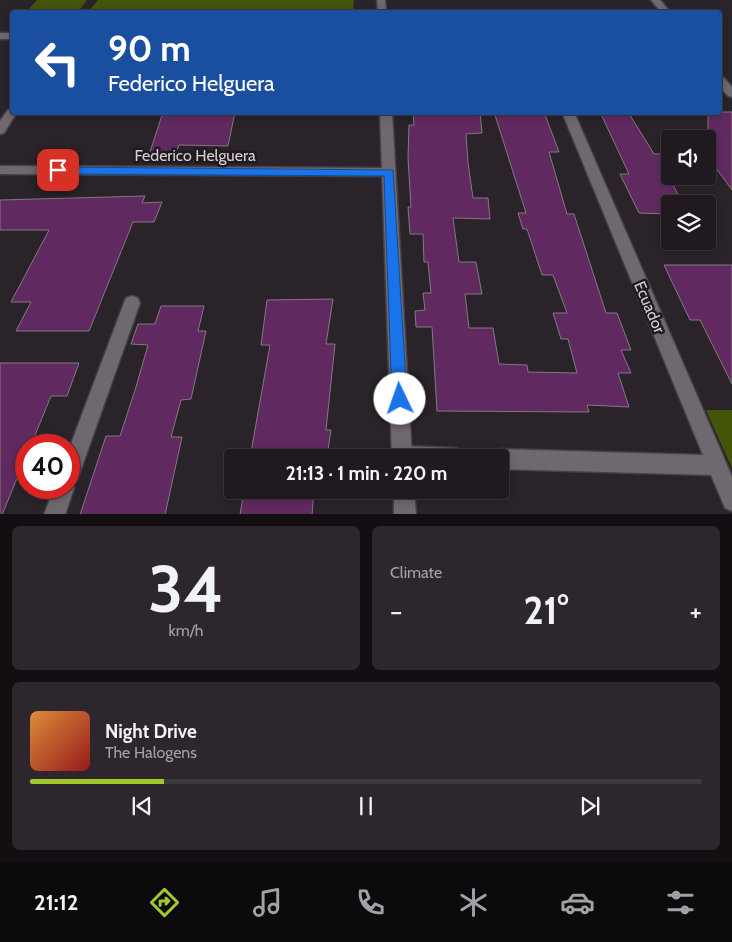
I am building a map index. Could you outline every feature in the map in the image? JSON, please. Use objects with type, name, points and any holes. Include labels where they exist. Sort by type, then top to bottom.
[{"type":"street","points":[[655,0],[663,10]]},
{"type":"street","points":[[722,82],[732,94]]},
{"type":"street","points":[[0,130],[10,115]]},
{"type":"street","points":[[386,115],[402,449]]},
{"type":"street","name":"Ecuador","points":[[569,115],[732,501]]},
{"type":"street","name":"Federico Helguera","points":[[0,170],[389,172]]},
{"type":"street","points":[[80,445],[132,303]]},
{"type":"street","points":[[509,459],[717,465]]},
{"type":"street","points":[[54,514],[60,499]]},
{"type":"street","points":[[404,499],[405,514]]},
{"type":"green space","points":[[37,0],[87,0],[80,10],[28,10]]},
{"type":"green space","points":[[98,0],[354,0],[353,10],[90,10]]},
{"type":"green space","points":[[706,410],[732,410],[732,468]]},
{"type":"building","points":[[722,112],[732,112],[732,190],[716,168],[716,130],[708,130],[708,115],[722,115]]},
{"type":"building","points":[[162,115],[234,115],[228,146],[179,145],[174,158],[148,158]]},
{"type":"building","points":[[413,115],[480,115],[482,133],[466,134],[468,163],[473,198],[488,198],[490,219],[453,218],[459,262],[476,262],[482,294],[465,294],[469,328],[493,328],[499,364],[527,365],[528,372],[577,373],[568,339],[561,339],[553,313],[567,313],[553,275],[542,275],[527,229],[523,229],[518,213],[526,213],[495,115],[545,115],[559,152],[549,152],[567,214],[574,214],[606,313],[617,313],[631,350],[621,350],[631,373],[618,373],[629,407],[587,405],[589,412],[437,411],[432,327],[416,327],[415,311],[425,310],[423,293],[431,293],[428,262],[424,262],[423,234],[410,234],[408,207],[411,207],[408,158],[409,125],[414,125]]},
{"type":"building","points":[[601,115],[630,115],[654,154],[661,154],[661,185],[673,185],[678,195],[661,195],[661,214],[639,213],[620,174],[629,174]]},
{"type":"building","points":[[145,196],[142,203],[162,202],[154,222],[133,222],[89,331],[16,331],[31,302],[11,302],[49,230],[0,230],[0,200]]},
{"type":"building","points":[[664,265],[732,265],[732,384],[700,320],[690,320]]},
{"type":"building","points":[[333,299],[326,344],[335,344],[326,430],[331,430],[328,449],[252,449],[270,345],[261,345],[267,300]]},
{"type":"building","points":[[161,306],[204,306],[198,331],[206,331],[191,399],[181,400],[171,437],[182,437],[165,514],[80,514],[106,436],[120,436],[136,387],[148,345],[131,344],[138,324],[155,324]]},
{"type":"building","points":[[0,363],[79,363],[67,396],[51,396],[35,434],[15,434],[15,483],[2,514],[0,514]]},
{"type":"building","points":[[243,499],[313,499],[312,514],[240,514]]},
{"type":"route","points":[[58,170],[389,172],[400,399]]}]
